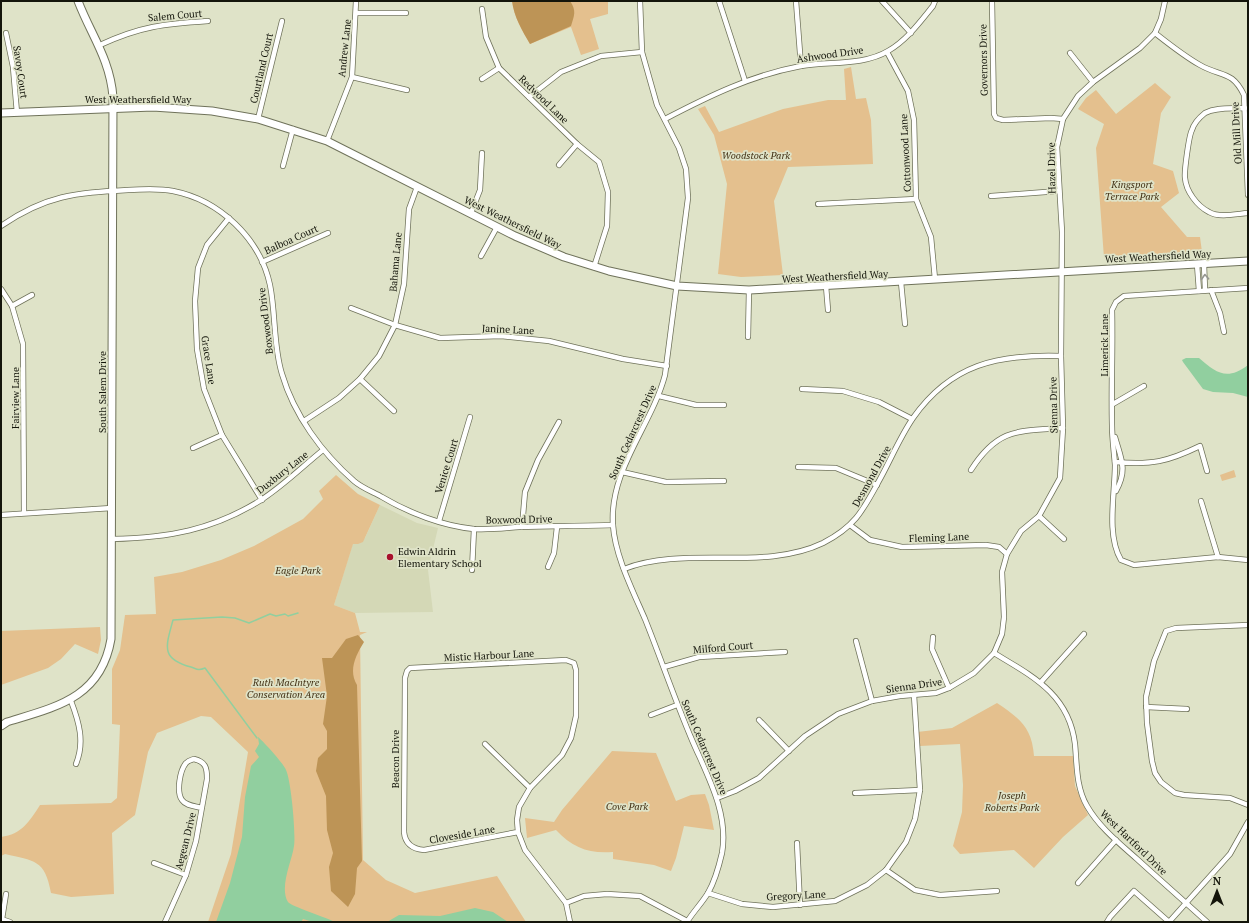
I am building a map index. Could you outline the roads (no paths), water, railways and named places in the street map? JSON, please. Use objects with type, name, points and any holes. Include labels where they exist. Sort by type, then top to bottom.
[{"type":"street","name":"South Salem Drive","points":[[1,726],[7,722],[71,701],[91,683],[100,670],[109,651],[112,630],[114,108],[112,81],[100,45],[78,1]]},
{"type":"street","name":"Andrew Lane","points":[[327,141],[352,77],[357,13],[356,1]]},
{"type":"street","name":"South Cedarcrest Drive","points":[[640,1],[642,52],[651,89],[686,169],[688,198],[667,366],[659,396],[622,472],[616,493],[613,524],[624,569],[664,667],[677,705],[717,798],[722,820],[722,852],[717,874],[708,893],[687,921]]},
{"type":"street","points":[[719,1],[745,81]]},
{"type":"street","points":[[796,1],[801,66]]},
{"type":"street","points":[[882,1],[911,33]]},
{"type":"street","name":"Ashwood Drive","points":[[665,119],[708,96],[745,81],[801,66],[867,58],[888,52],[911,33],[933,6],[935,1]]},
{"type":"street","name":"Governors Drive","points":[[992,1],[993,111],[996,118],[1003,120],[1063,119]]},
{"type":"street","points":[[1155,33],[1161,19],[1165,1]]},
{"type":"street","name":"Redwood Lane","points":[[482,9],[486,37],[499,68],[577,144],[599,162],[608,192],[606,226],[594,267]]},
{"type":"street","points":[[357,13],[406,13]]},
{"type":"street","name":"Salem Court","points":[[100,45],[144,27],[208,21]]},
{"type":"street","name":"Courtland Court","points":[[258,119],[282,21]]},
{"type":"street","name":"Savoy Court","points":[[6,33],[13,66],[18,113]]},
{"type":"street","name":"Hazel Drive","points":[[1062,272],[1058,147],[1063,119],[1078,96],[1094,82],[1140,48],[1155,33]]},
{"type":"street","name":"Old Mill Drive","points":[[1155,33],[1201,66],[1229,76],[1239,85],[1244,96],[1245,108],[1248,195]]},
{"type":"street","points":[[528,97],[561,72],[601,56],[642,52]]},
{"type":"street","name":"Cottonwood Lane","points":[[888,52],[908,91],[914,120],[916,199],[932,237],[935,279]]},
{"type":"street","points":[[1070,53],[1094,82]]},
{"type":"street","points":[[482,79],[499,68]]},
{"type":"street","points":[[352,77],[407,90]]},
{"type":"street","name":"West Weathersfield Way","points":[[1,114],[114,108],[199,109],[258,119],[327,141],[552,253],[594,267],[677,286],[749,290],[1248,261]]},
{"type":"street","points":[[1245,108],[1217,109],[1205,114],[1196,121],[1191,131],[1185,178],[1189,190],[1198,205],[1210,213],[1221,215],[1248,213]]},
{"type":"street","points":[[283,166],[293,129]]},
{"type":"street","points":[[559,165],[577,144]]},
{"type":"street","points":[[471,214],[480,190],[482,154]]},
{"type":"street","name":"Bahama Lane","points":[[304,421],[339,398],[360,379],[379,356],[395,325],[404,284],[409,209],[417,187]]},
{"type":"street","name":"Boxwood Drive","points":[[1,226],[27,210],[49,200],[76,193],[150,189],[173,191],[202,201],[228,218],[248,238],[262,262],[270,287],[274,337],[282,373],[289,393],[304,421],[323,450],[355,482],[402,508],[439,521],[474,529],[613,524]]},
{"type":"street","points":[[991,196],[1059,191]]},
{"type":"street","points":[[818,204],[916,199]]},
{"type":"street","name":"Grace Lane","points":[[228,218],[207,245],[198,268],[195,289],[197,341],[203,382],[222,435],[262,500]]},
{"type":"street","points":[[481,256],[496,226]]},
{"type":"street","name":"Balboa Court","points":[[262,262],[328,233]]},
{"type":"street","points":[[1200,264],[1205,290]]},
{"type":"street","points":[[1199,291],[1200,264]]},
{"type":"street","name":"Sienna Drive","points":[[717,798],[735,791],[759,778],[805,736],[826,721],[852,708],[872,701],[936,692],[949,688],[974,673],[994,653],[1002,634],[1004,617],[1002,572],[1007,554],[1021,531],[1039,516],[1060,478],[1063,428],[1061,356],[1062,272]]},
{"type":"street","points":[[901,282],[904,324]]},
{"type":"street","points":[[826,286],[828,310]]},
{"type":"street","name":"Fairview Lane","points":[[1,288],[12,306],[22,333],[24,354],[24,512]]},
{"type":"street","name":"Limerick Lane","points":[[1248,288],[1124,296],[1116,302],[1112,310],[1112,425],[1115,492],[1112,510],[1117,554],[1121,560],[1134,565],[1152,565],[1182,559],[1218,557],[1248,560]]},
{"type":"street","points":[[748,337],[749,290]]},
{"type":"street","points":[[1211,290],[1220,313],[1224,332]]},
{"type":"street","points":[[12,306],[32,295]]},
{"type":"street","name":"Janine Lane","points":[[351,308],[395,325],[440,338],[501,336],[549,341],[623,359],[667,366]]},
{"type":"street","name":"Desmond Drive","points":[[624,569],[653,560],[786,555],[822,543],[850,525],[865,508],[912,419],[928,399],[947,380],[969,369],[994,360],[1023,356],[1061,356]]},
{"type":"street","points":[[360,379],[394,411]]},
{"type":"street","points":[[1113,404],[1144,386]]},
{"type":"street","points":[[802,389],[843,391],[879,402],[912,419]]},
{"type":"street","points":[[659,396],[696,405],[724,405]]},
{"type":"street","name":"Venice Court","points":[[439,521],[470,417]]},
{"type":"street","points":[[522,527],[525,492],[538,460],[559,422]]},
{"type":"street","name":"Limerick Lane","points":[[1112,425],[1124,473],[1115,492]]},
{"type":"street","points":[[971,470],[980,456],[992,443],[1006,436],[1022,430],[1063,428]]},
{"type":"street","points":[[193,448],[222,435]]},
{"type":"street","points":[[1114,462],[1145,464],[1162,462],[1200,446],[1207,471]]},
{"type":"street","name":"Duxbury Lane","points":[[112,539],[150,538],[181,534],[223,520],[262,500],[323,450]]},
{"type":"street","points":[[798,467],[836,468],[877,485]]},
{"type":"street","points":[[622,472],[666,482],[724,481]]},
{"type":"street","points":[[1201,501],[1218,557]]},
{"type":"street","points":[[1,515],[24,512],[112,508]]},
{"type":"street","points":[[1039,516],[1064,539]]},
{"type":"street","name":"Fleming Lane","points":[[850,525],[870,540],[902,547],[986,545],[999,547],[1007,554]]},
{"type":"street","points":[[548,567],[554,553],[557,527]]},
{"type":"street","points":[[472,570],[474,529]]},
{"type":"street","points":[[1248,625],[1176,628],[1166,631],[1148,680],[1146,707],[1153,767],[1158,778],[1164,785],[1175,793],[1184,795],[1224,797],[1248,805]]},
{"type":"street","points":[[1041,682],[1084,634]]},
{"type":"street","points":[[933,637],[932,649],[949,688]]},
{"type":"street","points":[[856,641],[872,701]]},
{"type":"street","name":"Milford Court","points":[[664,667],[704,656],[785,652]]},
{"type":"street","name":"West Hartford Drive","points":[[994,653],[1041,682],[1064,709],[1073,731],[1076,773],[1080,790],[1086,805],[1095,818],[1116,840],[1207,922]]},
{"type":"street","name":"Mistic Harbour Lane","points":[[407,671],[410,668],[419,667],[566,660],[574,663],[576,670],[576,716],[572,738],[558,760],[530,788]]},
{"type":"street","name":"Beacon Drive","points":[[407,671],[405,678],[404,832],[405,839],[410,845]]},
{"type":"street","name":"Gregory Lane","points":[[708,893],[742,904],[773,907],[835,901],[867,885],[886,870],[906,842],[915,819],[920,790],[914,695]]},
{"type":"street","points":[[71,701],[80,728],[80,751],[76,764]]},
{"type":"street","points":[[651,715],[677,705]]},
{"type":"street","points":[[1146,707],[1187,709]]},
{"type":"street","points":[[759,720],[789,751]]},
{"type":"street","points":[[485,744],[530,788],[518,812],[518,832],[525,850],[566,903],[570,922]]},
{"type":"street","name":"Aegean Drive","points":[[166,922],[186,875],[196,841],[202,808],[207,779],[207,769],[204,763],[194,759],[188,761],[184,766],[179,792],[181,799],[186,804],[202,808]]},
{"type":"street","points":[[855,792],[920,790]]},
{"type":"street","points":[[1107,922],[1134,891],[1169,922],[1230,854],[1248,822]]},
{"type":"street","name":"Cloveside Lane","points":[[410,845],[424,850],[518,832]]},
{"type":"street","points":[[1078,883],[1116,840]]},
{"type":"street","points":[[797,843],[800,905]]},
{"type":"street","points":[[154,863],[186,875]]},
{"type":"street","points":[[886,870],[915,890],[940,895],[997,891]]},
{"type":"street","points":[[6,894],[1,919],[10,922]]},
{"type":"street","points":[[566,903],[584,896],[607,894],[640,896],[687,921]]},
{"type":"waterway","points":[[257,738],[205,668],[198,669],[181,664],[174,660],[170,655],[167,644],[173,620],[222,617],[235,618],[249,623],[270,614],[276,616],[285,614],[288,616],[298,613]]},
{"type":"place","name":"Edwin Aldrin Elementary School","points":[[390,557]]},
{"type":"park label","name":"Woodstock Park","points":[[756,155]]},
{"type":"park label","name":"Kingsport Terrace Park","points":[[1132,190]]},
{"type":"park label","name":"Eagle Park","points":[[298,570]]},
{"type":"park label","name":"Ruth MacIntyre Conservation Area","points":[[286,688]]},
{"type":"park label","name":"Joseph Roberts Park","points":[[1012,800]]},
{"type":"park label","name":"Cove Park","points":[[627,806]]}]
